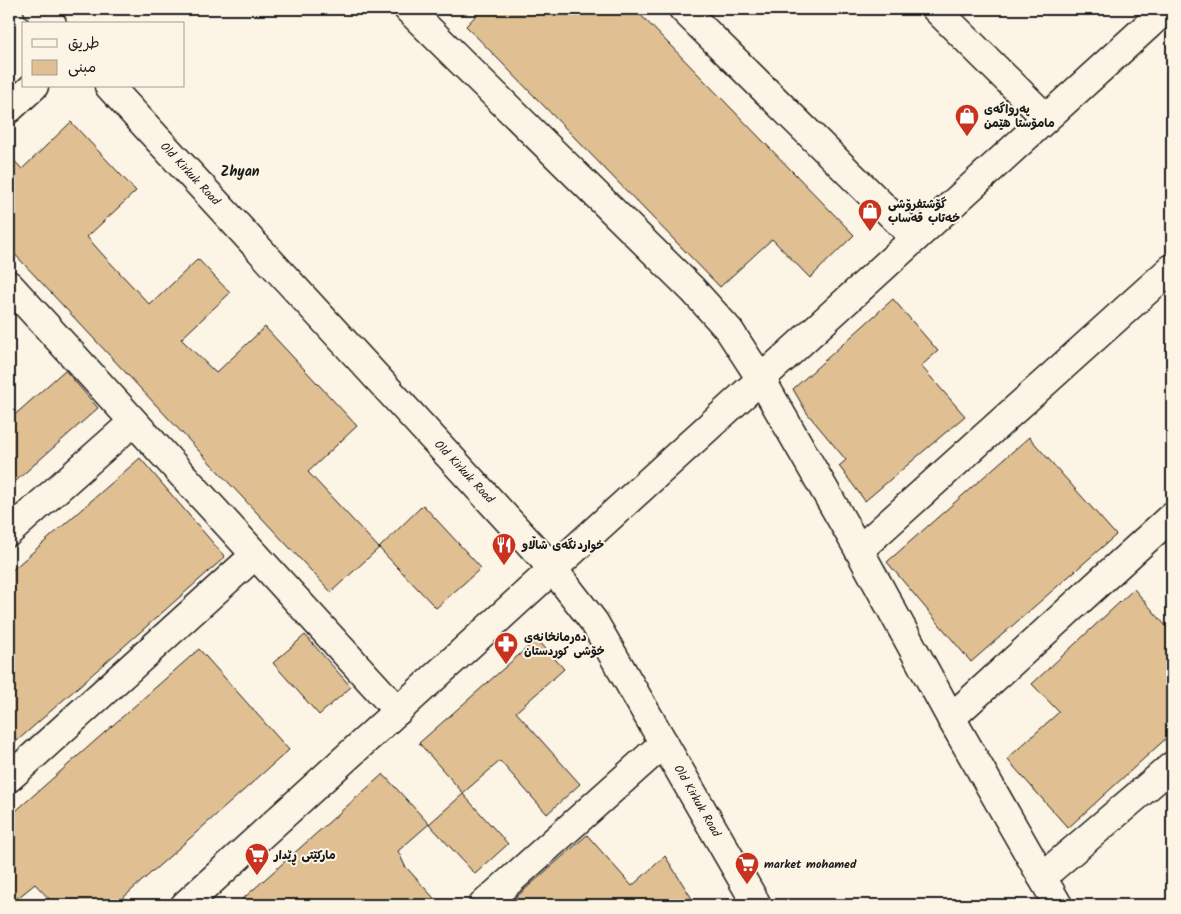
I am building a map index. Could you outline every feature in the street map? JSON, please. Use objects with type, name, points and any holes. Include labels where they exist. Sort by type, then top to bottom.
[{"type":"street","points":[[38,9],[50,22]]},
{"type":"street","points":[[683,9],[914,238]]},
{"type":"street","points":[[936,9],[1046,118]]},
{"type":"street","points":[[185,905],[1166,9]]},
{"type":"street","points":[[424,14],[712,310],[729,330],[761,379],[859,550],[950,718],[1058,905]]},
{"type":"street","points":[[9,109],[32,88]]},
{"type":"street","name":"Old Kirkuk Road","points":[[111,88],[553,569],[594,622],[757,905]]},
{"type":"street","points":[[859,550],[1172,268]]},
{"type":"street","points":[[9,285],[398,711]]},
{"type":"street","points":[[9,532],[133,422]]},
{"type":"street","points":[[950,718],[1172,516]]},
{"type":"street","points":[[9,778],[255,555]]},
{"type":"street","points":[[483,905],[664,743]]},
{"type":"street","points":[[1042,877],[1172,766]]},
{"type":"building","points":[[482,9],[635,9],[854,235],[810,278],[772,239],[720,287],[466,26]]},
{"type":"building","points":[[71,122],[136,191],[87,237],[104,256],[150,305],[198,259],[230,293],[181,339],[216,373],[265,327],[357,426],[308,472],[379,548],[331,592],[9,248],[9,155],[22,169]]},
{"type":"building","points":[[893,299],[938,351],[921,366],[965,416],[865,501],[839,466],[846,460],[807,413],[793,389]]},
{"type":"building","points":[[65,370],[98,408],[9,487],[9,420]]},
{"type":"building","points":[[1029,437],[1116,535],[971,662],[887,562]]},
{"type":"building","points":[[140,458],[225,557],[9,748],[9,573]]},
{"type":"building","points":[[423,505],[481,568],[436,608],[379,548]]},
{"type":"building","points":[[1134,589],[1172,633],[1172,733],[1068,828],[1007,759],[1059,712],[1032,684]]},
{"type":"building","points":[[305,635],[351,687],[319,715],[273,663]]},
{"type":"building","points":[[537,639],[564,669],[516,712],[580,784],[547,814],[500,761],[463,793],[419,743]]},
{"type":"building","points":[[199,649],[289,750],[115,905],[55,905],[35,884],[9,905],[9,817]]},
{"type":"building","points":[[383,774],[429,824],[398,851],[405,866],[440,905],[236,905]]},
{"type":"building","points":[[463,794],[508,844],[475,874],[429,824]]},
{"type":"building","points":[[587,835],[632,886],[665,856],[696,905],[507,905]]},
{"type":"place","name":"پەڕواگەی مامۆستا هێمن","points":[[967,137]]},
{"type":"place","name":"گۆشتفرۆشی خەتاب قەساب","points":[[870,232]]},
{"type":"place","name":"خواردنگەی شاڵاو","points":[[504,566]]},
{"type":"place","name":"دەرمانخانەی خۆشی کوردستان","points":[[506,665]]},
{"type":"place","name":"مارکێتی ڕێدار","points":[[257,876]]},
{"type":"place","name":"market mohamed","points":[[747,885]]},
{"type":"district","name":"Zhyan","points":[[240,172]]}]
